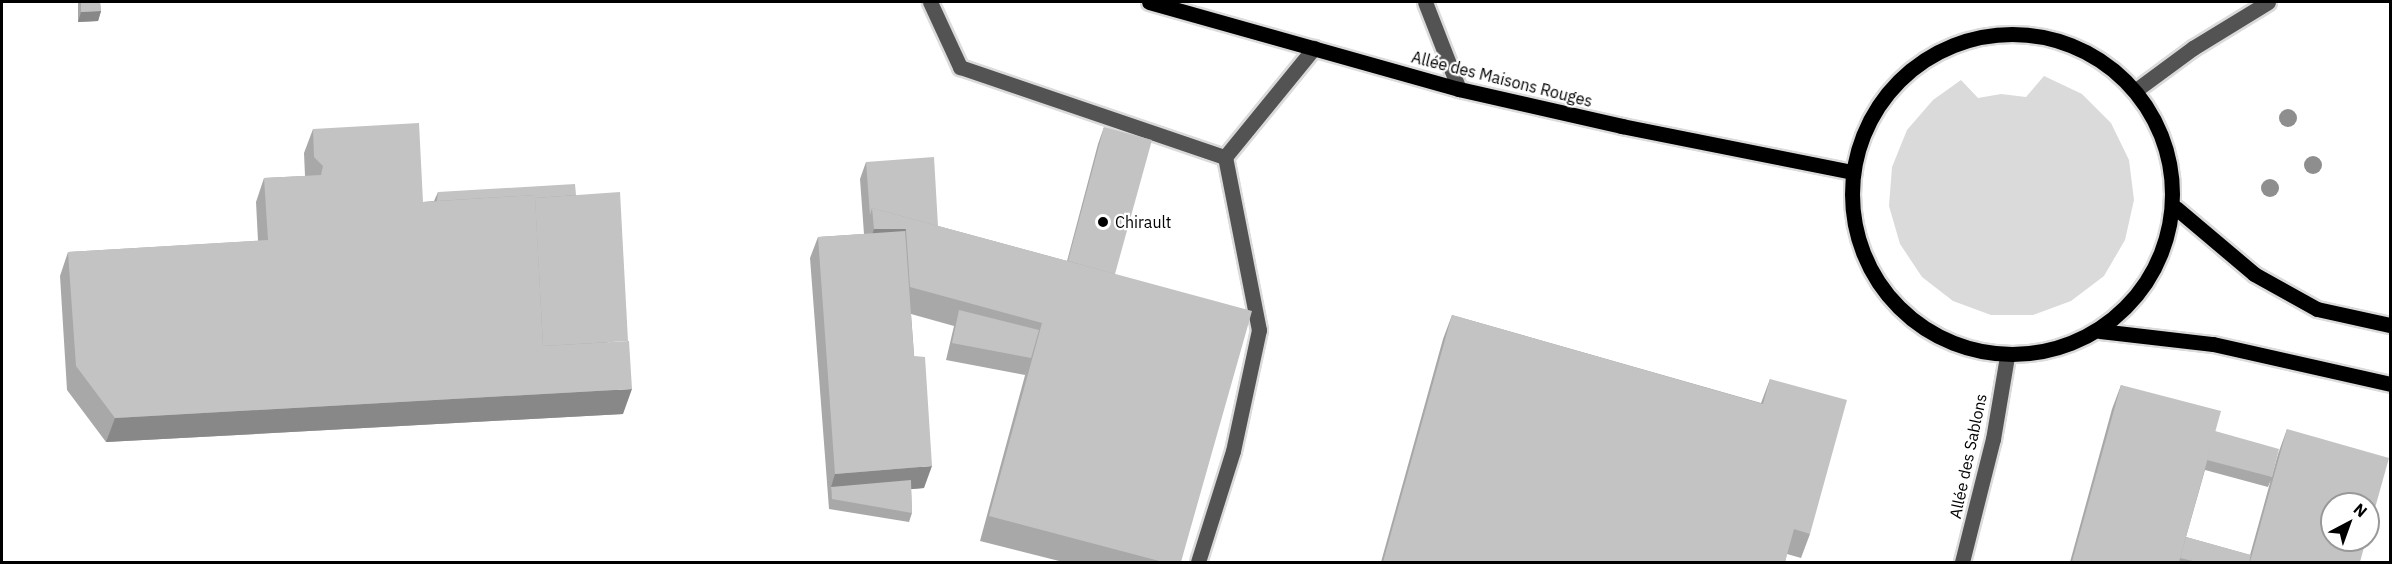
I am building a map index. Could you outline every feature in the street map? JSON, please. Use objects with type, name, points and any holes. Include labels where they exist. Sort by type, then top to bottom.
[{"type":"main road","name":"Allée des Maisons Rouges","points":[[1149,2],[1459,89],[1622,126],[1852,172]]},
{"type":"main road","points":[[1993,34],[2046,37],[2095,56],[2136,90],[2160,128],[2172,170],[2175,208],[2136,298],[2100,331],[2056,351],[2007,356],[1954,346],[1908,318],[1873,276],[1853,225],[1852,172],[1868,121],[1899,79],[1942,48],[1993,34]]},
{"type":"main road","points":[[2175,208],[2254,274],[2317,309],[2391,325]]},
{"type":"main road","points":[[2100,331],[2212,344],[2391,384]]},
{"type":"street","points":[[930,2],[960,67],[1225,157]]},
{"type":"street","points":[[1425,2],[1459,89]]},
{"type":"street","points":[[2136,90],[2193,48],[2268,2]]},
{"type":"street","points":[[1225,157],[1314,48]]},
{"type":"street","points":[[1198,562],[1233,451],[1259,330],[1225,157]]},
{"type":"street","name":"Allée des Sablons","points":[[1962,562],[1993,439],[2007,356]]},
{"type":"shaded area","points":[[2044,76],[2082,94],[2111,123],[2129,160],[2134,200],[2125,240],[2104,276],[2071,301],[2033,315],[1991,315],[1953,301],[1922,277],[1900,244],[1889,206],[1892,167],[1907,130],[1933,100],[1961,80],[1978,98],[2001,94],[2026,97]]},
{"type":"building","points":[[81,2],[100,2],[101,11],[81,12]]},
{"type":"building","points":[[419,123],[423,202],[535,195],[543,346],[629,341],[632,389],[115,418],[76,366],[68,252],[268,240],[264,178],[321,175],[323,166],[314,157],[313,129]]},
{"type":"building","name":"Chirault","points":[[1104,127],[1152,140],[1115,274],[1068,261]]},
{"type":"building","points":[[934,157],[938,226],[872,208],[870,215],[866,162]]},
{"type":"building","points":[[575,184],[576,195],[437,201],[438,192]]},
{"type":"building","points":[[620,192],[628,341],[543,346],[535,198]]},
{"type":"building","points":[[872,208],[1252,311],[1181,562],[1163,562],[989,516],[1042,323],[910,287],[906,229],[874,229]]},
{"type":"building","points":[[905,231],[914,356],[925,357],[932,466],[835,474],[818,237]]},
{"type":"building","points":[[959,310],[1039,330],[1031,358],[952,343]]},
{"type":"building","points":[[1452,315],[1763,404],[1770,379],[1847,400],[1810,534],[1794,529],[1785,562],[1383,562]]},
{"type":"building","points":[[2121,385],[2221,411],[2179,562],[2072,562]]},
{"type":"building","points":[[2287,429],[2389,458],[2379,492],[2320,492],[2320,552],[2363,552],[2360,562],[2250,562]]},
{"type":"building","points":[[2215,431],[2279,449],[2272,477],[2207,460]]},
{"type":"building","points":[[911,480],[912,513],[832,499],[831,487]]},
{"type":"building","points":[[2186,537],[2251,555],[2249,562],[2197,562],[2180,558]]},
{"type":"place","name":"Chirault","points":[[1103,222]]}]
